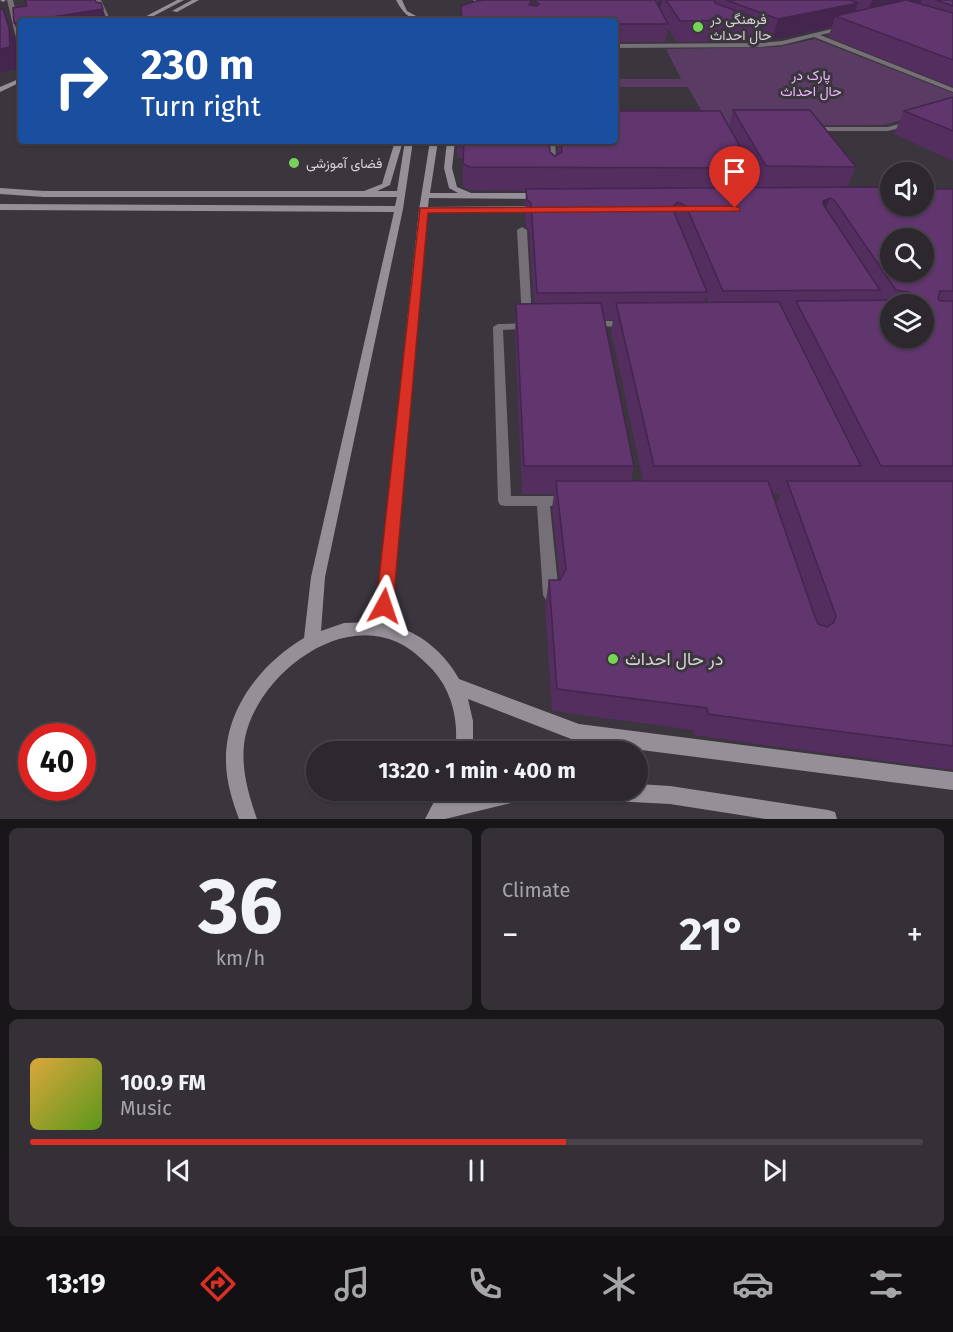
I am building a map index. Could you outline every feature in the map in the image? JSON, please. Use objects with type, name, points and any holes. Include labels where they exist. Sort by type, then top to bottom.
[{"type":"street","points":[[9,0],[18,34]]},
{"type":"street","points":[[98,0],[107,18]]},
{"type":"street","points":[[146,18],[181,0]]},
{"type":"street","points":[[162,18],[196,0]]},
{"type":"street","points":[[399,0],[405,12],[416,18]]},
{"type":"street","points":[[467,15],[477,0]]},
{"type":"street","points":[[460,18],[480,13]]},
{"type":"street","points":[[618,46],[773,44],[855,26]]},
{"type":"street","points":[[814,35],[953,90]]},
{"type":"street","points":[[753,36],[773,44]]},
{"type":"street","points":[[669,37],[673,46]]},
{"type":"street","points":[[0,90],[18,81]]},
{"type":"street","points":[[0,96],[18,88]]},
{"type":"street","points":[[798,129],[888,129],[919,120]]},
{"type":"street","points":[[363,194],[386,185],[398,144]]},
{"type":"street","points":[[312,640],[318,577],[399,209],[409,144]]},
{"type":"street","points":[[450,144],[448,168],[453,188],[473,196]]},
{"type":"street","points":[[551,144],[554,175]]},
{"type":"street","points":[[382,629],[423,210],[433,146]]},
{"type":"street","points":[[0,190],[44,194],[401,194]]},
{"type":"street","points":[[427,195],[556,197]]},
{"type":"street","points":[[0,207],[399,209]]},
{"type":"street","points":[[423,210],[547,209]]},
{"type":"street","points":[[522,230],[533,326],[498,327],[505,501],[578,501]]},
{"type":"street","points":[[581,325],[603,330],[637,324]]},
{"type":"street","points":[[543,501],[551,595]]},
{"type":"street","points":[[248,819],[236,788],[234,751],[243,715],[260,684],[268,675],[284,658],[312,640],[347,629],[382,629],[412,639],[437,659],[455,686],[464,714],[464,741]]},
{"type":"street","points":[[455,686],[579,733],[953,781]]},
{"type":"street","points":[[648,794],[670,795],[828,819]]},
{"type":"street","points":[[438,815],[446,801]]},
{"type":"street","points":[[438,815],[488,801]]},
{"type":"green space","name":"پارک در حال احداث","points":[[815,39],[953,93],[953,106],[884,125],[710,126],[688,87],[618,87],[618,79],[681,79],[666,49],[778,47]]},
{"type":"building","points":[[25,0],[95,0],[101,3],[103,9],[45,18],[18,18],[18,22],[14,23],[13,8],[27,6]]},
{"type":"building","points":[[532,0],[529,5],[537,6],[539,4],[534,0],[655,0],[668,24],[618,24],[618,18],[462,18],[461,6],[476,1]]},
{"type":"building","points":[[666,0],[714,0],[715,3],[760,20],[680,21]]},
{"type":"building","points":[[726,0],[850,0],[858,3],[778,19]]},
{"type":"building","points":[[906,0],[953,13],[953,60],[835,16]]},
{"type":"building","points":[[936,0],[953,0],[953,6]]},
{"type":"building","points":[[3,9],[9,28],[10,47],[0,49],[0,10]]},
{"type":"building","points":[[953,97],[953,131],[904,111]]},
{"type":"building","points":[[733,110],[810,110],[856,167],[766,166]]},
{"type":"building","points":[[618,111],[720,111],[752,168],[470,167],[463,164],[464,144],[549,144],[550,152],[555,156],[562,152],[561,144],[618,144]]},
{"type":"building","points":[[872,187],[880,187],[880,216],[934,216],[934,189],[953,189],[953,291],[940,291],[938,299],[953,301],[953,466],[881,466],[796,301],[880,300],[880,348],[934,348],[934,294],[908,294],[909,292],[896,290],[891,282],[934,282],[934,228],[880,228],[880,267],[835,201],[830,198],[823,201],[823,204],[880,290],[723,291],[686,206],[678,202],[672,207],[707,292],[537,293],[531,203],[527,200],[526,189]]},
{"type":"building","points":[[779,302],[861,466],[654,466],[616,303]]},
{"type":"building","points":[[601,303],[634,466],[524,466],[516,304]]},
{"type":"building","points":[[556,481],[768,481],[815,617],[818,624],[827,627],[834,622],[836,616],[787,481],[953,481],[953,746],[708,714],[707,708],[557,689],[549,580],[560,580],[566,569]]},
{"type":"place","name":"فرهنگی در حال احداث","points":[[698,27]]},
{"type":"place","name":"فضای آموزشی","points":[[294,163]]},
{"type":"place","name":"در حال احداث","points":[[613,659]]},
{"type":"route","points":[[384,606],[423,210],[735,208]]}]
